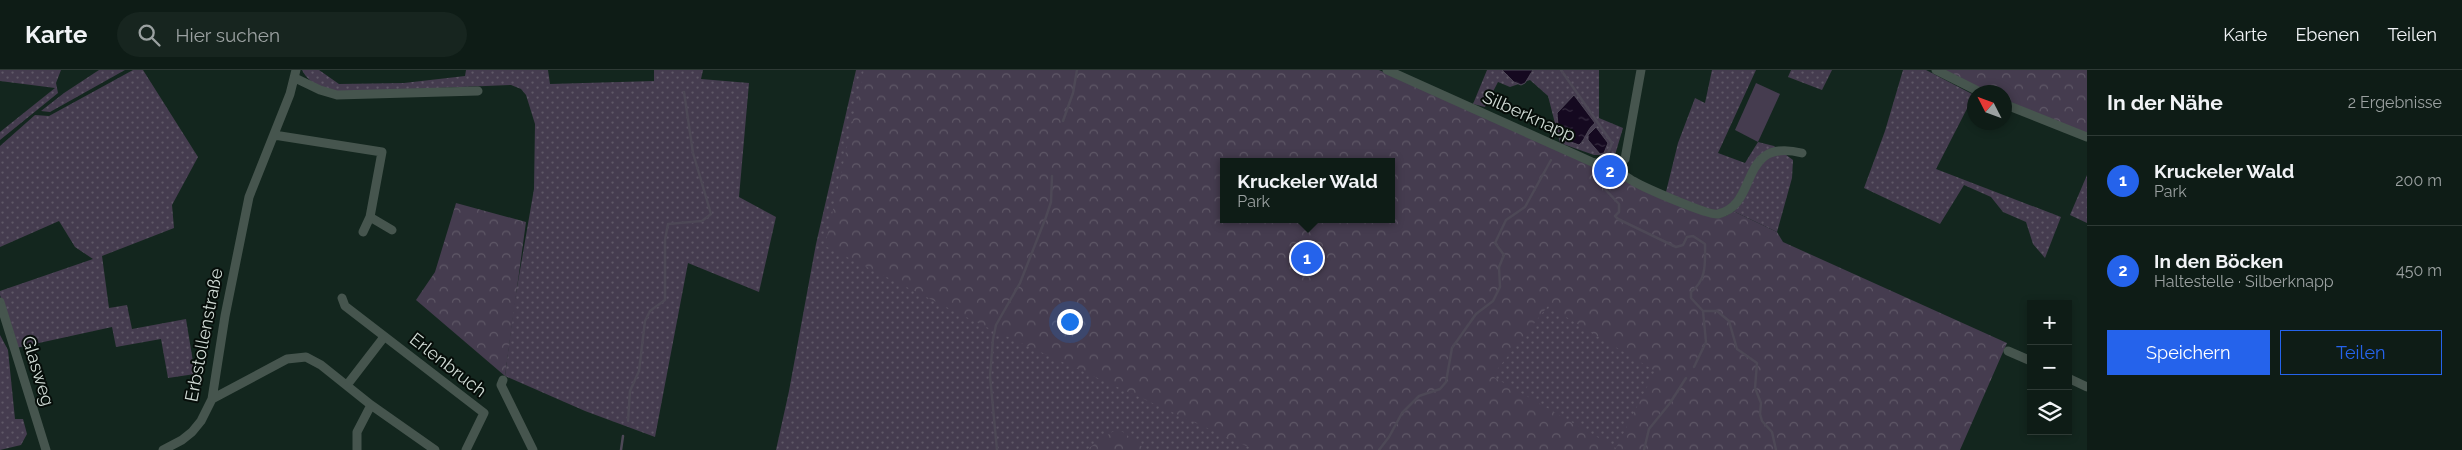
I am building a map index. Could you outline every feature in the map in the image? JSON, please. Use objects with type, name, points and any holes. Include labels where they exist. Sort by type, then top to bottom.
[{"type":"street","name":"Silberknapp","points":[[1387,70],[1592,162],[1614,169],[1634,182],[1710,214],[1718,214],[1735,203],[1743,193],[1756,165],[1764,156],[1774,151],[1786,150],[1802,153]]},
{"type":"street","points":[[1614,169],[1625,159],[1641,70]]},
{"type":"street","points":[[1936,70],[1967,86]]},
{"type":"street","points":[[295,74],[320,90],[337,95],[478,91]]},
{"type":"street","name":"Erbstollenstraße","points":[[163,450],[182,440],[192,432],[201,421],[212,399],[225,316],[247,206],[295,74]]},
{"type":"street","points":[[2012,107],[2087,137]]},
{"type":"street","points":[[274,134],[382,152],[370,217],[363,232]]},
{"type":"street","points":[[370,217],[392,230]]},
{"type":"street","name":"Erlenbruch","points":[[342,298],[345,306],[484,413],[466,450]]},
{"type":"street","name":"Glasweg","points":[[0,302],[46,450]]},
{"type":"street","name":"Erlenbruch","points":[[347,385],[384,337]]},
{"type":"street","points":[[2008,351],[2027,359]]},
{"type":"street","points":[[212,399],[287,359],[298,356],[314,361],[435,450]]},
{"type":"street","points":[[2072,380],[2087,387]]},
{"type":"street","points":[[502,382],[533,450]]},
{"type":"street","points":[[357,450],[357,432],[372,405]]},
{"type":"green space","points":[[0,70],[61,70],[56,83],[58,93],[0,140],[0,132],[55,88],[0,81]]},
{"type":"green space","points":[[99,70],[125,70],[50,112],[41,111],[64,93]]},
{"type":"green space","points":[[133,70],[143,70],[198,157],[172,205],[174,228],[102,256],[109,308],[127,305],[132,329],[186,319],[195,374],[168,378],[161,339],[116,347],[112,327],[16,348],[0,295],[0,291],[93,259],[75,247],[59,221],[0,247],[0,146],[35,115],[49,116]]},
{"type":"green space","points":[[302,70],[319,70],[339,84],[404,83],[465,76],[466,70],[548,70],[550,84],[654,81],[654,70],[703,70],[701,79],[749,83],[739,197],[776,217],[759,292],[688,263],[655,437],[585,411],[505,376],[514,305],[534,189],[535,124],[526,95],[521,89],[511,85],[339,92],[313,83]]},
{"type":"green space","points":[[856,70],[1377,70],[1958,450],[776,450],[789,391],[816,244]]},
{"type":"green space","points":[[864,70],[1379,70],[1712,217],[1726,216],[1733,211],[1777,232],[1783,242],[2007,343],[1960,450],[1255,450],[984,326],[825,246]],"holes":[[[1548,306],[1655,371],[1616,448],[1492,376]]]},
{"type":"green space","points":[[1487,70],[1599,70],[1599,118],[1623,128],[1615,155],[1594,155],[1560,143],[1548,96],[1530,80],[1510,87],[1498,82],[1485,107],[1473,104]]},
{"type":"green space","points":[[1712,70],[1756,70],[1718,153],[1745,163],[1758,142],[1774,146],[1793,160],[1792,178],[1777,232],[1733,211],[1725,215],[1708,215],[1665,196],[1678,143],[1695,98],[1705,103]]},
{"type":"green space","points":[[1791,70],[1832,70],[1822,90],[1788,77]]},
{"type":"green space","points":[[1903,70],[1926,70],[1967,91],[1967,109],[1936,169],[2061,217],[2045,258],[2033,244],[2026,222],[2003,212],[1991,197],[1964,185],[1940,224],[1864,188],[1885,131]]},
{"type":"green space","points":[[1941,70],[2087,70],[2087,134],[2012,103],[2012,85],[1972,85]]},
{"type":"green space","points":[[1756,83],[1780,94],[1758,142],[1735,130]]},
{"type":"green space","points":[[2087,175],[2087,223],[2070,215]]},
{"type":"green space","points":[[456,203],[526,222],[505,376],[416,300],[435,272]]},
{"type":"green space","points":[[0,335],[8,350],[15,419],[23,419],[27,434],[21,445],[0,450]]},
{"type":"green space","points":[[1112,432],[1123,432],[1146,450],[1086,450]]},
{"type":"water","points":[[1502,70],[1533,70],[1525,83],[1521,85],[1514,82]]},
{"type":"water","points":[[1574,95],[1595,123],[1579,145],[1562,137],[1558,126],[1557,113]]},
{"type":"water","points":[[1596,127],[1608,143],[1604,153],[1600,154],[1588,140],[1588,135]]},
{"type":"waterway","points":[[1063,121],[1073,93],[1077,70]]},
{"type":"waterway","points":[[1561,70],[1612,143],[1607,156]]},
{"type":"waterway","points":[[628,421],[630,391],[639,371],[645,321],[650,311],[665,300],[665,240],[668,224],[702,221],[711,214],[693,153],[684,92]]},
{"type":"waterway","points":[[1379,450],[1389,437],[1402,413],[1419,396],[1440,389],[1446,382],[1452,348],[1476,314],[1493,301],[1500,287],[1499,267],[1504,255],[1495,243],[1506,220],[1525,207],[1551,160]]},
{"type":"waterway","points":[[1602,173],[1599,177],[1602,186],[1619,204],[1619,212],[1615,216],[1618,219],[1676,247],[1683,245],[1687,237],[1693,236],[1705,244],[1704,271],[1700,282],[1691,292],[1691,298],[1703,311],[1717,311],[1729,321],[1737,349],[1757,363],[1755,388],[1761,403],[1760,414],[1762,421],[1772,432],[1776,450]]},
{"type":"waterway","points":[[997,450],[990,376],[993,339],[996,325],[1020,283],[1046,217],[1051,202],[1052,176]]},
{"type":"waterway","points":[[1694,367],[1706,342],[1703,311]]},
{"type":"waterway","points":[[1644,450],[1649,429],[1670,403],[1686,378]]},
{"type":"waterway","points":[[621,450],[623,436]]},
{"type":"place","name":"In den Böcken","points":[[1610,171]]},
{"type":"place","name":"Kruckeler Wald","points":[[1307,258]]}]
